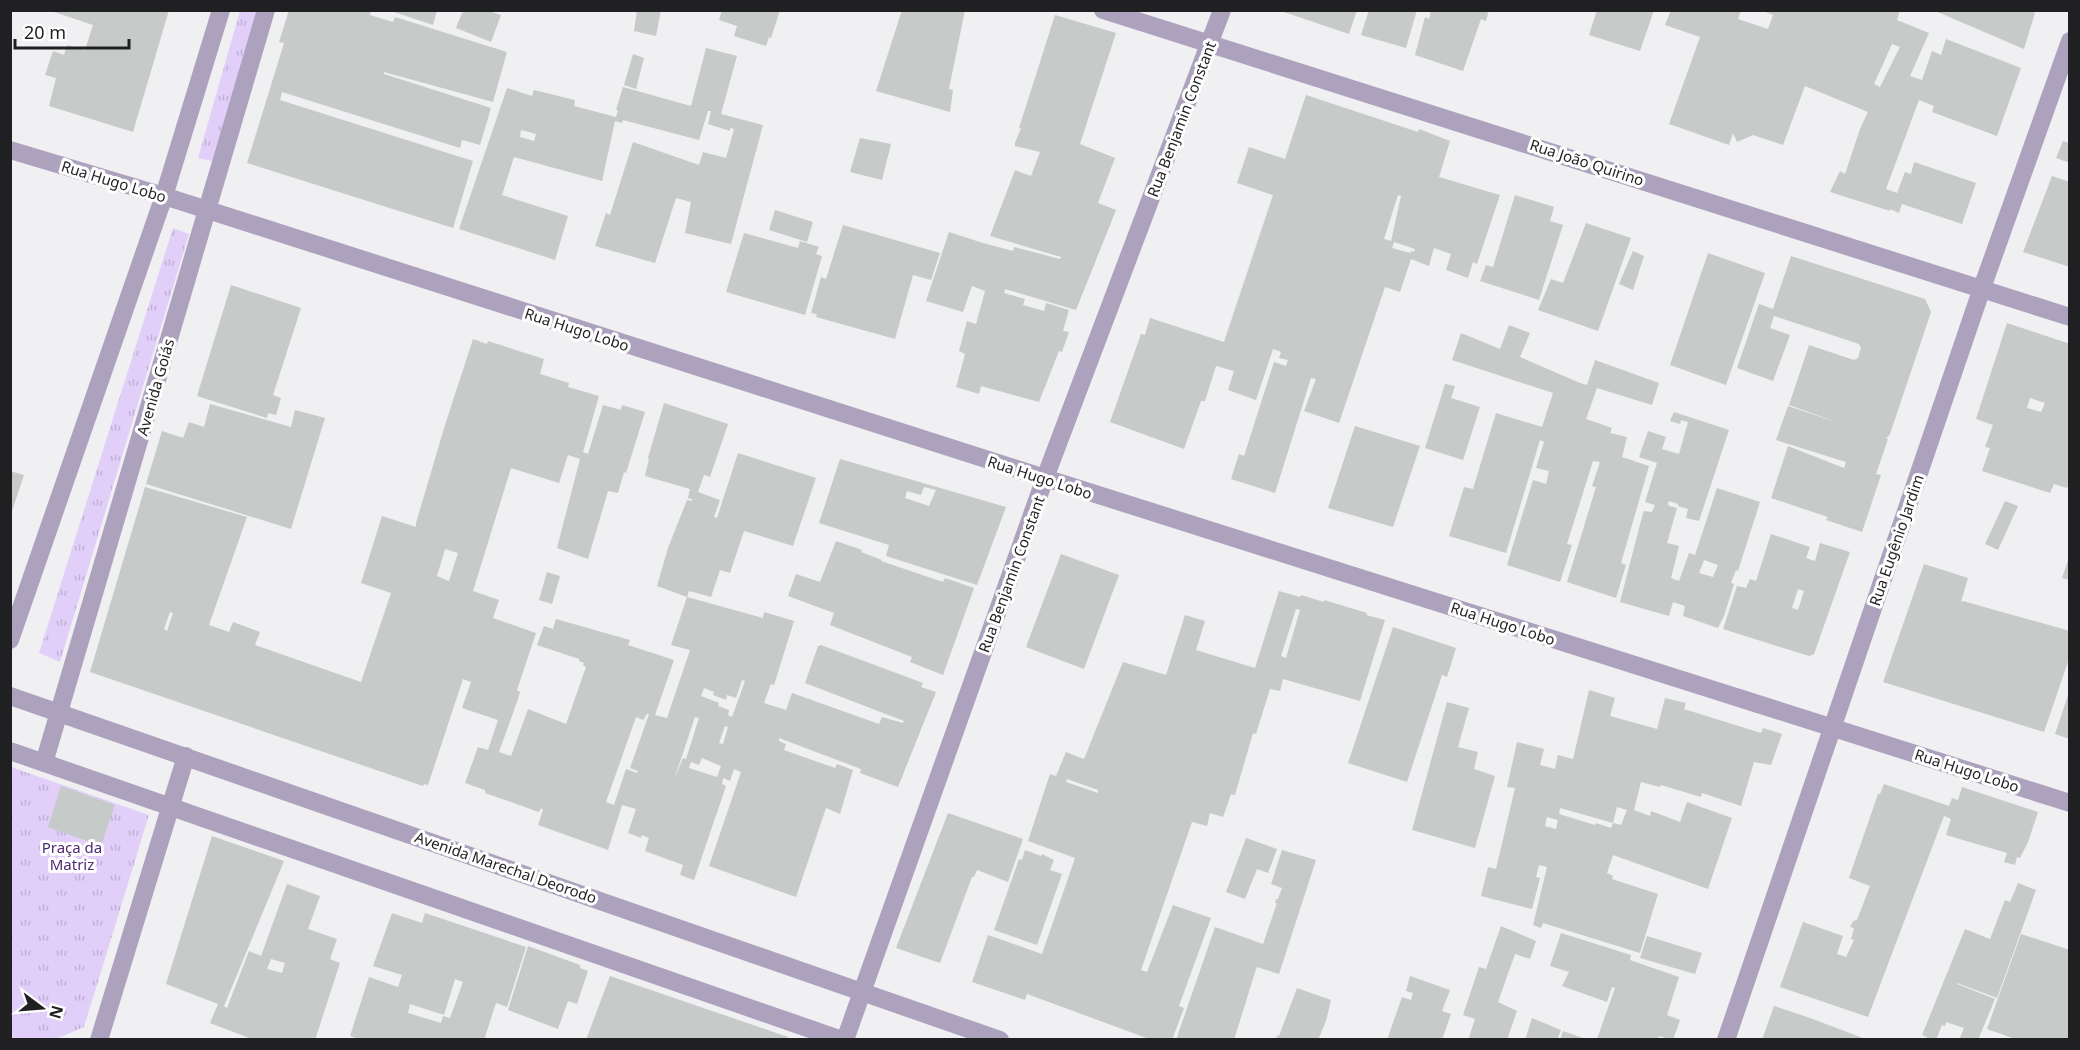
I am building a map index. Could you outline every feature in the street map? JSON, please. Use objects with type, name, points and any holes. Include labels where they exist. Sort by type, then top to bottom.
[{"type":"street","points":[[10,640],[164,196],[221,10]]},
{"type":"street","name":"Avenida Goiás","points":[[44,763],[266,10]]},
{"type":"street","name":"Rua João Quirino","points":[[1103,10],[2070,317]]},
{"type":"street","name":"Rua Benjamin Constant","points":[[843,1040],[1045,478],[1222,10]]},
{"type":"street","name":"Rua Eugênio Jardim","points":[[1726,1040],[1982,288],[2070,41]]},
{"type":"street","name":"Rua Hugo Lobo","points":[[10,150],[164,196],[2070,803]]},
{"type":"street","name":"Avenida Marechal Deorodo","points":[[10,696],[1000,1040]]},
{"type":"street","points":[[10,751],[843,1040]]},
{"type":"street","points":[[99,1040],[186,756]]},
{"type":"green space","points":[[240,11],[257,11],[212,161],[198,158]]},
{"type":"green space","points":[[173,228],[189,234],[60,662],[39,653]]},
{"type":"green space","name":"Praça da Matriz","points":[[11,767],[149,815],[84,1027],[56,1039],[11,1040]]},
{"type":"building","points":[[48,10],[169,10],[133,132],[49,106],[56,78],[45,75],[53,51],[64,55],[67,45],[85,50],[93,25]]},
{"type":"building","points":[[289,10],[371,10],[370,15],[393,22],[395,17],[507,52],[493,102],[384,72],[384,74],[491,108],[480,145],[462,140],[460,148],[282,92],[280,100],[473,161],[453,228],[247,163],[284,43],[279,42]]},
{"type":"building","points":[[388,10],[437,10],[433,25]]},
{"type":"building","points":[[460,10],[486,10],[501,15],[491,42],[456,28],[464,12]]},
{"type":"building","points":[[637,10],[661,10],[656,36],[634,31]]},
{"type":"building","points":[[722,10],[780,10],[766,46],[734,36],[737,26],[719,20]]},
{"type":"building","points":[[902,10],[965,10],[949,89],[953,90],[950,112],[876,91]]},
{"type":"building","points":[[1278,10],[1357,10],[1349,34]]},
{"type":"building","points":[[1369,10],[1417,10],[1406,48],[1361,35]]},
{"type":"building","points":[[1431,10],[1489,10],[1486,21],[1481,19],[1463,71],[1415,55],[1425,17],[1429,19]]},
{"type":"building","points":[[1597,10],[1654,10],[1640,51],[1589,35]]},
{"type":"building","points":[[1671,10],[1741,10],[1738,19],[1768,29],[1773,15],[1761,10],[1900,10],[1897,20],[1929,33],[1910,76],[1922,80],[1932,51],[1941,55],[1946,39],[2021,68],[1997,136],[1932,112],[1934,106],[1919,100],[1886,189],[1897,193],[1905,172],[1911,174],[1914,162],[1976,183],[1962,224],[1902,204],[1899,213],[1830,192],[1840,171],[1845,174],[1868,112],[1805,86],[1809,75],[1783,145],[1753,135],[1737,142],[1733,133],[1729,145],[1669,124],[1700,37],[1665,25]],"holes":[[[1892,44],[1900,47],[1880,87],[1874,84]]]},
{"type":"building","points":[[1933,10],[2029,10],[2035,13],[2024,49]]},
{"type":"building","points":[[1055,15],[1116,33],[1080,144],[1115,158],[1098,203],[1116,210],[1076,310],[1005,289],[1004,293],[1025,299],[1023,305],[1044,311],[1046,303],[1069,310],[1063,331],[1069,332],[1039,402],[981,386],[979,394],[956,387],[965,354],[959,351],[967,321],[976,324],[985,291],[972,286],[963,312],[926,301],[949,232],[1013,251],[1014,247],[1060,259],[1061,257],[990,236],[1015,170],[1031,176],[1040,152],[1015,146],[1015,143]]},
{"type":"building","points":[[706,48],[737,56],[721,114],[763,125],[731,244],[685,233],[691,202],[676,198],[655,263],[595,246],[606,213],[610,215],[633,142],[699,165],[703,152],[726,158],[734,129],[730,128],[730,131],[708,124],[711,111],[708,111],[699,140],[623,120],[622,123],[615,121],[602,181],[514,157],[502,195],[568,216],[555,260],[459,229],[507,88],[532,96],[534,90],[575,100],[574,106],[616,117],[623,87],[691,106]],"holes":[[[521,130],[536,134],[534,141],[520,137]]]},
{"type":"building","points":[[633,54],[644,58],[636,89],[624,85]]},
{"type":"building","points":[[1306,95],[1418,132],[1419,129],[1450,141],[1439,177],[1500,195],[1477,264],[1473,262],[1468,278],[1446,270],[1451,254],[1434,248],[1429,266],[1411,259],[1400,292],[1385,287],[1339,423],[1304,411],[1316,379],[1311,378],[1275,493],[1231,479],[1239,454],[1244,456],[1274,362],[1286,366],[1288,360],[1279,358],[1281,352],[1273,349],[1256,400],[1228,390],[1234,371],[1216,366],[1205,401],[1201,401],[1184,449],[1110,422],[1141,334],[1145,335],[1150,318],[1224,342],[1273,195],[1237,183],[1249,147],[1285,159]],"holes":[[[1398,195],[1401,196],[1391,241],[1384,239]],[[1394,242],[1415,249],[1414,252],[1392,248]]]},
{"type":"building","points":[[860,138],[891,144],[882,180],[850,172]]},
{"type":"building","points":[[2063,141],[2070,143],[2070,163],[2056,158]]},
{"type":"building","points":[[2052,176],[2070,182],[2070,267],[2023,252]]},
{"type":"building","points":[[1515,195],[1554,207],[1550,221],[1563,225],[1539,300],[1480,281],[1486,265],[1493,267]]},
{"type":"building","points":[[775,210],[813,222],[807,242],[769,230]]},
{"type":"building","points":[[1586,223],[1631,238],[1598,331],[1538,310],[1551,279],[1563,283]]},
{"type":"building","points":[[843,225],[940,253],[931,280],[913,275],[895,339],[816,317],[817,314],[811,313],[821,277],[826,279]]},
{"type":"building","points":[[744,233],[798,248],[800,241],[819,247],[816,254],[822,256],[805,315],[726,292]]},
{"type":"building","points":[[1633,251],[1644,256],[1633,290],[1619,284]]},
{"type":"building","points":[[1708,253],[1765,273],[1726,385],[1670,365]]},
{"type":"building","points":[[1791,256],[1925,299],[1931,312],[1890,434],[1886,439],[1888,439],[1876,474],[1881,475],[1862,532],[1826,520],[1828,517],[1771,498],[1788,446],[1844,468],[1846,462],[1776,440],[1788,406],[1842,424],[1789,405],[1809,345],[1854,360],[1858,358],[1861,348],[1859,344],[1774,316],[1770,328],[1790,335],[1773,381],[1737,368],[1759,304],[1773,309]]},
{"type":"building","points":[[231,285],[301,308],[273,395],[281,398],[276,415],[268,413],[267,418],[197,396]]},
{"type":"building","points":[[2007,323],[2070,344],[2070,394],[2068,398],[2070,399],[2070,480],[2067,488],[2054,484],[2050,493],[1982,471],[1990,448],[1985,447],[1993,425],[1976,419]],"holes":[[[2030,398],[2045,403],[2041,412],[2027,408]]]},
{"type":"building","points":[[1509,325],[1530,333],[1520,357],[1580,383],[1587,385],[1595,360],[1659,383],[1652,405],[1597,388],[1586,419],[1612,428],[1610,433],[1627,437],[1622,457],[1649,466],[1621,563],[1626,565],[1616,598],[1567,582],[1596,487],[1592,486],[1600,462],[1593,461],[1567,544],[1572,545],[1560,582],[1507,565],[1533,480],[1546,484],[1549,471],[1536,468],[1544,442],[1540,440],[1506,553],[1449,536],[1464,487],[1473,489],[1496,413],[1542,427],[1553,393],[1452,360],[1461,333],[1500,349]]},
{"type":"building","points":[[473,339],[487,344],[488,341],[544,359],[540,374],[569,383],[568,387],[599,396],[583,452],[588,454],[603,405],[621,410],[622,405],[645,412],[618,493],[608,491],[588,559],[557,548],[580,459],[568,455],[559,483],[511,468],[473,591],[499,600],[493,618],[536,633],[517,690],[520,692],[518,699],[499,752],[511,756],[528,709],[566,724],[586,667],[579,659],[537,645],[544,626],[553,629],[556,619],[630,640],[628,645],[674,660],[655,715],[667,718],[690,650],[671,645],[687,597],[763,618],[764,612],[794,621],[774,685],[771,684],[764,703],[786,710],[792,693],[879,724],[882,717],[903,723],[904,721],[805,683],[818,646],[821,645],[923,683],[921,687],[936,692],[898,787],[860,773],[861,769],[779,738],[779,741],[786,744],[784,750],[835,768],[837,764],[853,770],[840,814],[826,808],[796,897],[709,866],[741,772],[734,769],[730,781],[723,778],[722,784],[726,786],[694,880],[680,875],[683,865],[645,851],[649,838],[642,835],[641,838],[628,833],[636,809],[622,805],[608,850],[538,825],[543,810],[541,808],[539,812],[485,793],[485,790],[465,783],[478,747],[488,750],[498,720],[462,708],[471,682],[463,679],[428,785],[423,786],[90,672],[145,487],[247,517],[209,625],[229,632],[233,622],[260,632],[255,645],[361,682],[391,593],[361,583],[382,516],[416,527],[445,425]],"holes":[[[445,549],[458,553],[449,581],[437,576]],[[170,612],[173,613],[167,631],[164,629]],[[742,680],[745,681],[732,717],[728,715],[729,710],[718,706],[719,703],[701,696],[704,688],[714,692],[713,695],[726,700],[727,695],[736,698]],[[649,714],[630,768],[638,771],[637,773],[626,769],[614,805],[606,802],[636,717],[643,720]],[[695,717],[699,718],[686,759],[683,758],[674,780]],[[725,726],[728,727],[723,744],[719,743]],[[702,758],[721,766],[717,777],[689,768],[691,762],[699,765]]]},
{"type":"building","points":[[1445,384],[1455,386],[1451,398],[1480,407],[1463,460],[1425,448]]},
{"type":"building","points":[[664,403],[728,424],[710,477],[704,475],[698,492],[720,500],[714,517],[717,518],[738,453],[816,478],[793,546],[744,531],[730,573],[720,570],[711,597],[689,591],[687,597],[657,586],[668,548],[687,500],[692,501],[688,498],[690,489],[645,476]]},
{"type":"building","points":[[210,404],[291,427],[295,410],[325,418],[291,529],[146,484],[162,431],[183,438],[189,422],[204,427]]},
{"type":"building","points":[[1674,412],[1729,430],[1699,521],[1686,518],[1688,509],[1669,501],[1668,503],[1669,506],[1677,508],[1667,543],[1679,546],[1671,578],[1679,581],[1689,553],[1695,555],[1717,488],[1760,502],[1738,571],[1736,570],[1731,583],[1734,584],[1724,616],[1718,628],[1683,616],[1685,606],[1673,602],[1669,616],[1620,602],[1643,513],[1644,511],[1652,512],[1655,505],[1645,502],[1657,463],[1639,457],[1648,431],[1666,437],[1662,449],[1679,454],[1688,422],[1681,420],[1680,424],[1670,421]],"holes":[[[1704,560],[1718,565],[1713,577],[1699,573]]]},
{"type":"building","points":[[1355,426],[1420,446],[1393,527],[1328,508]]},
{"type":"building","points":[[840,459],[1006,507],[977,585],[886,556],[889,545],[819,523]],"holes":[[[924,487],[936,490],[929,506],[905,498],[907,491],[921,495]]]},
{"type":"building","points":[[10,471],[24,475],[11,514],[10,514]]},
{"type":"building","points":[[2005,501],[2018,506],[1998,550],[1985,544]]},
{"type":"building","points":[[1771,534],[1810,547],[1806,558],[1815,561],[1820,543],[1850,552],[1814,654],[1809,656],[1723,629],[1737,586],[1746,588],[1750,579],[1756,581]],"holes":[[[1798,589],[1804,591],[1798,610],[1792,608]]]},
{"type":"building","points":[[836,541],[862,550],[861,552],[881,561],[943,582],[945,578],[974,588],[943,675],[910,662],[912,657],[830,625],[834,613],[788,596],[796,574],[820,582]]},
{"type":"building","points":[[1061,554],[1119,575],[1084,669],[1026,647]]},
{"type":"building","points":[[2070,557],[2070,580],[2062,578]]},
{"type":"building","points":[[1924,564],[1968,578],[1961,602],[2070,631],[2070,656],[2044,732],[1883,682]]},
{"type":"building","points":[[547,572],[560,576],[552,604],[539,600]]},
{"type":"building","points":[[1279,591],[1324,602],[1324,600],[1385,620],[1360,701],[1283,679],[1280,691],[1270,689],[1256,734],[1253,733],[1235,795],[1231,794],[1223,817],[1210,813],[1207,826],[1192,822],[1141,970],[1147,972],[1173,905],[1211,918],[1179,1006],[1184,1008],[1172,1040],[1152,1040],[1027,994],[1025,1000],[972,982],[988,935],[1042,954],[1075,858],[1028,841],[1050,774],[1056,776],[1066,752],[1084,759],[1123,662],[1166,675],[1185,615],[1205,621],[1196,650],[1255,668]],"holes":[[[1296,609],[1300,610],[1286,658],[1281,656]],[[1067,779],[1098,790],[1098,793],[1066,782]]]},
{"type":"building","points":[[1393,627],[1456,648],[1447,677],[1442,675],[1407,782],[1348,763]]},
{"type":"building","points":[[2070,689],[2070,739],[2055,734]]},
{"type":"building","points":[[1589,690],[1615,698],[1610,716],[1657,729],[1665,698],[1686,703],[1684,709],[1761,733],[1763,728],[1782,734],[1771,765],[1754,762],[1741,806],[1702,793],[1701,797],[1661,785],[1660,787],[1641,782],[1634,810],[1650,816],[1651,811],[1680,822],[1687,802],[1732,818],[1708,889],[1613,855],[1607,873],[1613,876],[1612,879],[1658,894],[1640,953],[1543,923],[1541,928],[1533,925],[1547,867],[1539,865],[1536,877],[1540,878],[1532,909],[1481,896],[1488,867],[1496,869],[1515,788],[1507,787],[1517,742],[1544,749],[1540,765],[1555,769],[1558,755],[1573,759]],"holes":[[[1617,807],[1627,810],[1621,825],[1613,823]],[[1560,808],[1613,823],[1611,828],[1559,814]],[[1547,817],[1558,820],[1556,829],[1545,826]]]},
{"type":"building","points":[[1447,702],[1469,708],[1458,747],[1478,752],[1474,769],[1495,776],[1475,848],[1412,830]]},
{"type":"building","points":[[1884,784],[1949,806],[1952,798],[1958,800],[1962,787],[2038,812],[2028,842],[2020,858],[2017,857],[2015,865],[2004,862],[2007,853],[1946,835],[1951,819],[1944,816],[1868,1017],[1780,987],[1803,922],[1843,936],[1837,954],[1846,957],[1854,940],[1851,939],[1854,928],[1850,927],[1853,921],[1857,920],[1870,886],[1849,878],[1878,794]]},
{"type":"building","points":[[61,786],[115,805],[101,846],[48,827]]},
{"type":"building","points":[[948,813],[1023,839],[1008,882],[977,870],[972,877],[940,963],[896,948]]},
{"type":"building","points":[[212,836],[284,861],[224,1006],[227,1008],[249,951],[261,956],[287,884],[320,896],[308,929],[337,939],[330,959],[340,963],[315,1040],[249,1040],[249,1038],[210,1023],[218,1004],[166,984]],"holes":[[[271,959],[285,963],[282,973],[267,969]]]},
{"type":"building","points":[[1246,838],[1277,849],[1268,873],[1257,869],[1245,899],[1226,892]]},
{"type":"building","points":[[1025,850],[1054,860],[1050,870],[1062,874],[1037,945],[994,930],[1019,859],[1022,860]]},
{"type":"building","points":[[1282,850],[1316,860],[1279,974],[1257,967],[1234,1040],[1176,1040],[1215,927],[1263,944],[1277,903],[1275,903],[1276,899],[1282,888],[1271,884]]},
{"type":"building","points":[[2018,883],[2036,890],[1997,998],[1957,983],[1995,999],[1978,1040],[1959,1040],[1964,1028],[1946,1022],[1945,1026],[1942,1025],[1936,1040],[1925,1040],[1927,1037],[1922,1035],[1965,929],[1990,939],[2005,900],[2010,902]]},
{"type":"building","points":[[392,913],[422,923],[425,913],[526,947],[507,1007],[496,1003],[484,1040],[362,1040],[350,1036],[369,977],[398,987],[402,975],[373,966]],"holes":[[[455,979],[463,982],[450,1018],[443,1016],[441,1023],[408,1013],[410,1004],[444,1015]]]},
{"type":"building","points":[[1501,926],[1536,941],[1530,959],[1515,954],[1498,1002],[1517,1011],[1507,1040],[1468,1040],[1475,1019],[1463,1015],[1479,967],[1486,969]]},
{"type":"building","points":[[1561,933],[1631,955],[1630,960],[1679,977],[1667,1015],[1680,1020],[1673,1040],[1659,1036],[1658,1040],[1597,1039],[1615,988],[1612,987],[1607,1002],[1562,986],[1569,972],[1550,966]]},
{"type":"building","points":[[2021,934],[2070,950],[2070,1040],[2018,1040],[1987,1029]]},
{"type":"building","points":[[1647,936],[1702,953],[1695,974],[1640,958]]},
{"type":"building","points":[[528,946],[580,965],[580,968],[588,971],[577,1004],[568,1001],[558,1029],[508,1010]]},
{"type":"building","points":[[610,976],[788,1037],[787,1040],[586,1040]]},
{"type":"building","points":[[1410,976],[1450,990],[1442,1011],[1451,1014],[1442,1040],[1387,1040],[1402,997],[1411,1000],[1413,993],[1406,991]]},
{"type":"building","points":[[1297,988],[1331,1000],[1326,1021],[1318,1040],[1276,1040],[1277,1035],[1279,1036]]},
{"type":"building","points":[[1774,1006],[1810,1018],[1868,1040],[1762,1040]]},
{"type":"building","points":[[1532,1018],[1561,1030],[1557,1040],[1525,1040]]},
{"type":"building","points":[[1563,1031],[1586,1039],[1586,1040],[1560,1040]]}]
